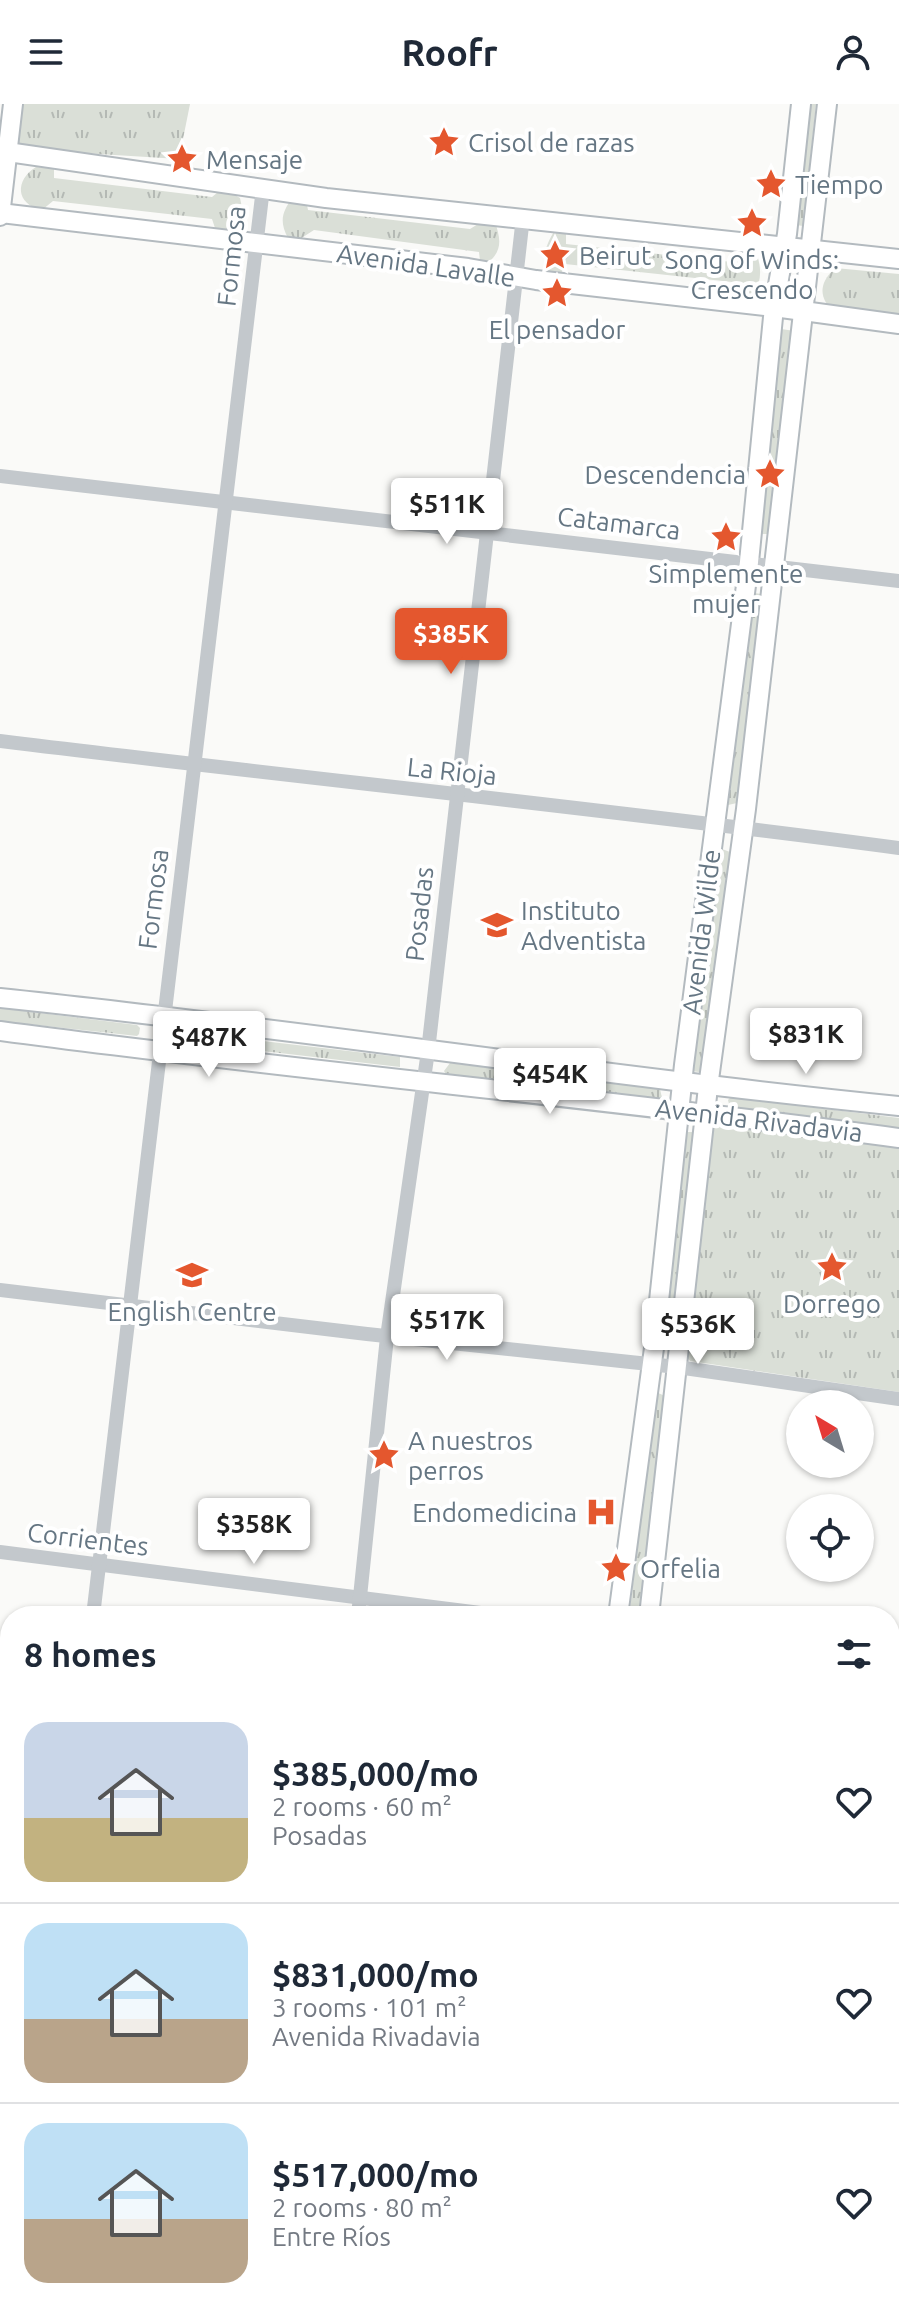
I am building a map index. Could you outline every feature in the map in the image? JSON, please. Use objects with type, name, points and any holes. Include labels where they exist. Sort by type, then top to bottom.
[{"type":"main road","points":[[0,214],[4,152],[13,104]]},
{"type":"main road","name":"Avenida Wilde","points":[[619,1606],[652,1365],[682,1084],[749,562],[774,307],[787,234],[801,104]]},
{"type":"main road","name":"Avenida Wilde","points":[[650,1606],[708,1087],[775,565],[827,104]]},
{"type":"main road","name":"Avenida Lavalle","points":[[4,152],[326,198],[899,259]]},
{"type":"main road","name":"Avenida Lavalle","points":[[0,214],[468,268],[517,277],[899,324]]},
{"type":"main road","name":"Avenida Rivadavia","points":[[0,998],[163,1015],[682,1084],[899,1106]]},
{"type":"main road","name":"Avenida Rivadavia","points":[[0,1031],[159,1052],[706,1112],[899,1138]]},
{"type":"street","name":"Formosa","points":[[94,1606],[263,188]]},
{"type":"street","name":"Posadas","points":[[359,1606],[387,1337],[428,1051],[523,217]]},
{"type":"street","name":"Catamarca","points":[[0,476],[899,581]]},
{"type":"street","name":"La Rioja","points":[[0,741],[457,796],[714,823],[899,848]]},
{"type":"street","points":[[0,1290],[387,1337],[677,1367],[899,1399]]},
{"type":"street","name":"Corrientes","points":[[0,1552],[414,1606]]},
{"type":"green space","points":[[17,104],[190,104],[179,159],[18,149],[12,139]]},
{"type":"green space","points":[[810,104],[816,104],[803,226],[796,225]]},
{"type":"green space","points":[[36,167],[54,168],[54,178],[212,197],[223,188],[240,198],[242,208],[231,234],[217,234],[212,219],[53,201],[42,210],[27,203],[21,191],[24,178]]},
{"type":"green space","points":[[293,197],[306,200],[308,210],[470,229],[483,221],[495,222],[499,247],[490,261],[480,261],[479,252],[314,230],[300,239],[288,238],[283,217]]},
{"type":"green space","points":[[555,230],[566,232],[566,244],[732,262],[743,252],[757,255],[760,271],[758,285],[754,295],[738,294],[732,282],[565,264],[560,277],[548,275],[546,251]]},
{"type":"green space","points":[[835,268],[899,274],[899,318],[832,310],[824,299],[823,288]]},
{"type":"green space","points":[[781,329],[795,331],[769,534],[759,534]]},
{"type":"green space","points":[[755,593],[764,598],[737,803],[728,805],[752,596]]},
{"type":"green space","points":[[722,849],[730,852],[703,1069],[690,1071],[719,852]]},
{"type":"green space","points":[[0,1008],[137,1025],[140,1028],[137,1036],[0,1021]]},
{"type":"green space","points":[[186,1032],[400,1057],[400,1067],[185,1042]]},
{"type":"green space","points":[[450,1063],[660,1089],[662,1098],[658,1101],[447,1076],[444,1071]]},
{"type":"green space","points":[[731,1097],[899,1118],[899,1128],[730,1108],[728,1100]]},
{"type":"green space","points":[[721,1122],[899,1143],[899,1392],[690,1361],[684,1354],[712,1128]]},
{"type":"green space","points":[[687,1132],[694,1132],[672,1344],[669,1348],[662,1346]]},
{"type":"green space","points":[[656,1392],[665,1396],[641,1606],[630,1606]]},
{"type":"place","name":"Crisol de razas","points":[[444,142]]},
{"type":"place","name":"Mensaje","points":[[182,159]]},
{"type":"place","name":"Tiempo","points":[[771,184]]},
{"type":"place","name":"Song of Winds: Crescendo","points":[[752,223]]},
{"type":"place","name":"Beirut","points":[[555,255]]},
{"type":"place","name":"El pensador","points":[[557,293]]},
{"type":"place","name":"Descendencia","points":[[770,474]]},
{"type":"place","name":"Simplemente mujer","points":[[726,537]]},
{"type":"place","name":"Instituto Adventista","points":[[497,925]]},
{"type":"place","name":"Dorrego","points":[[832,1267]]},
{"type":"place","name":"English Centre","points":[[192,1275]]},
{"type":"place","name":"A nuestros perros","points":[[384,1455]]},
{"type":"place","name":"Endomedicina","points":[[601,1512]]},
{"type":"place","name":"Orfelia","points":[[616,1568]]}]
